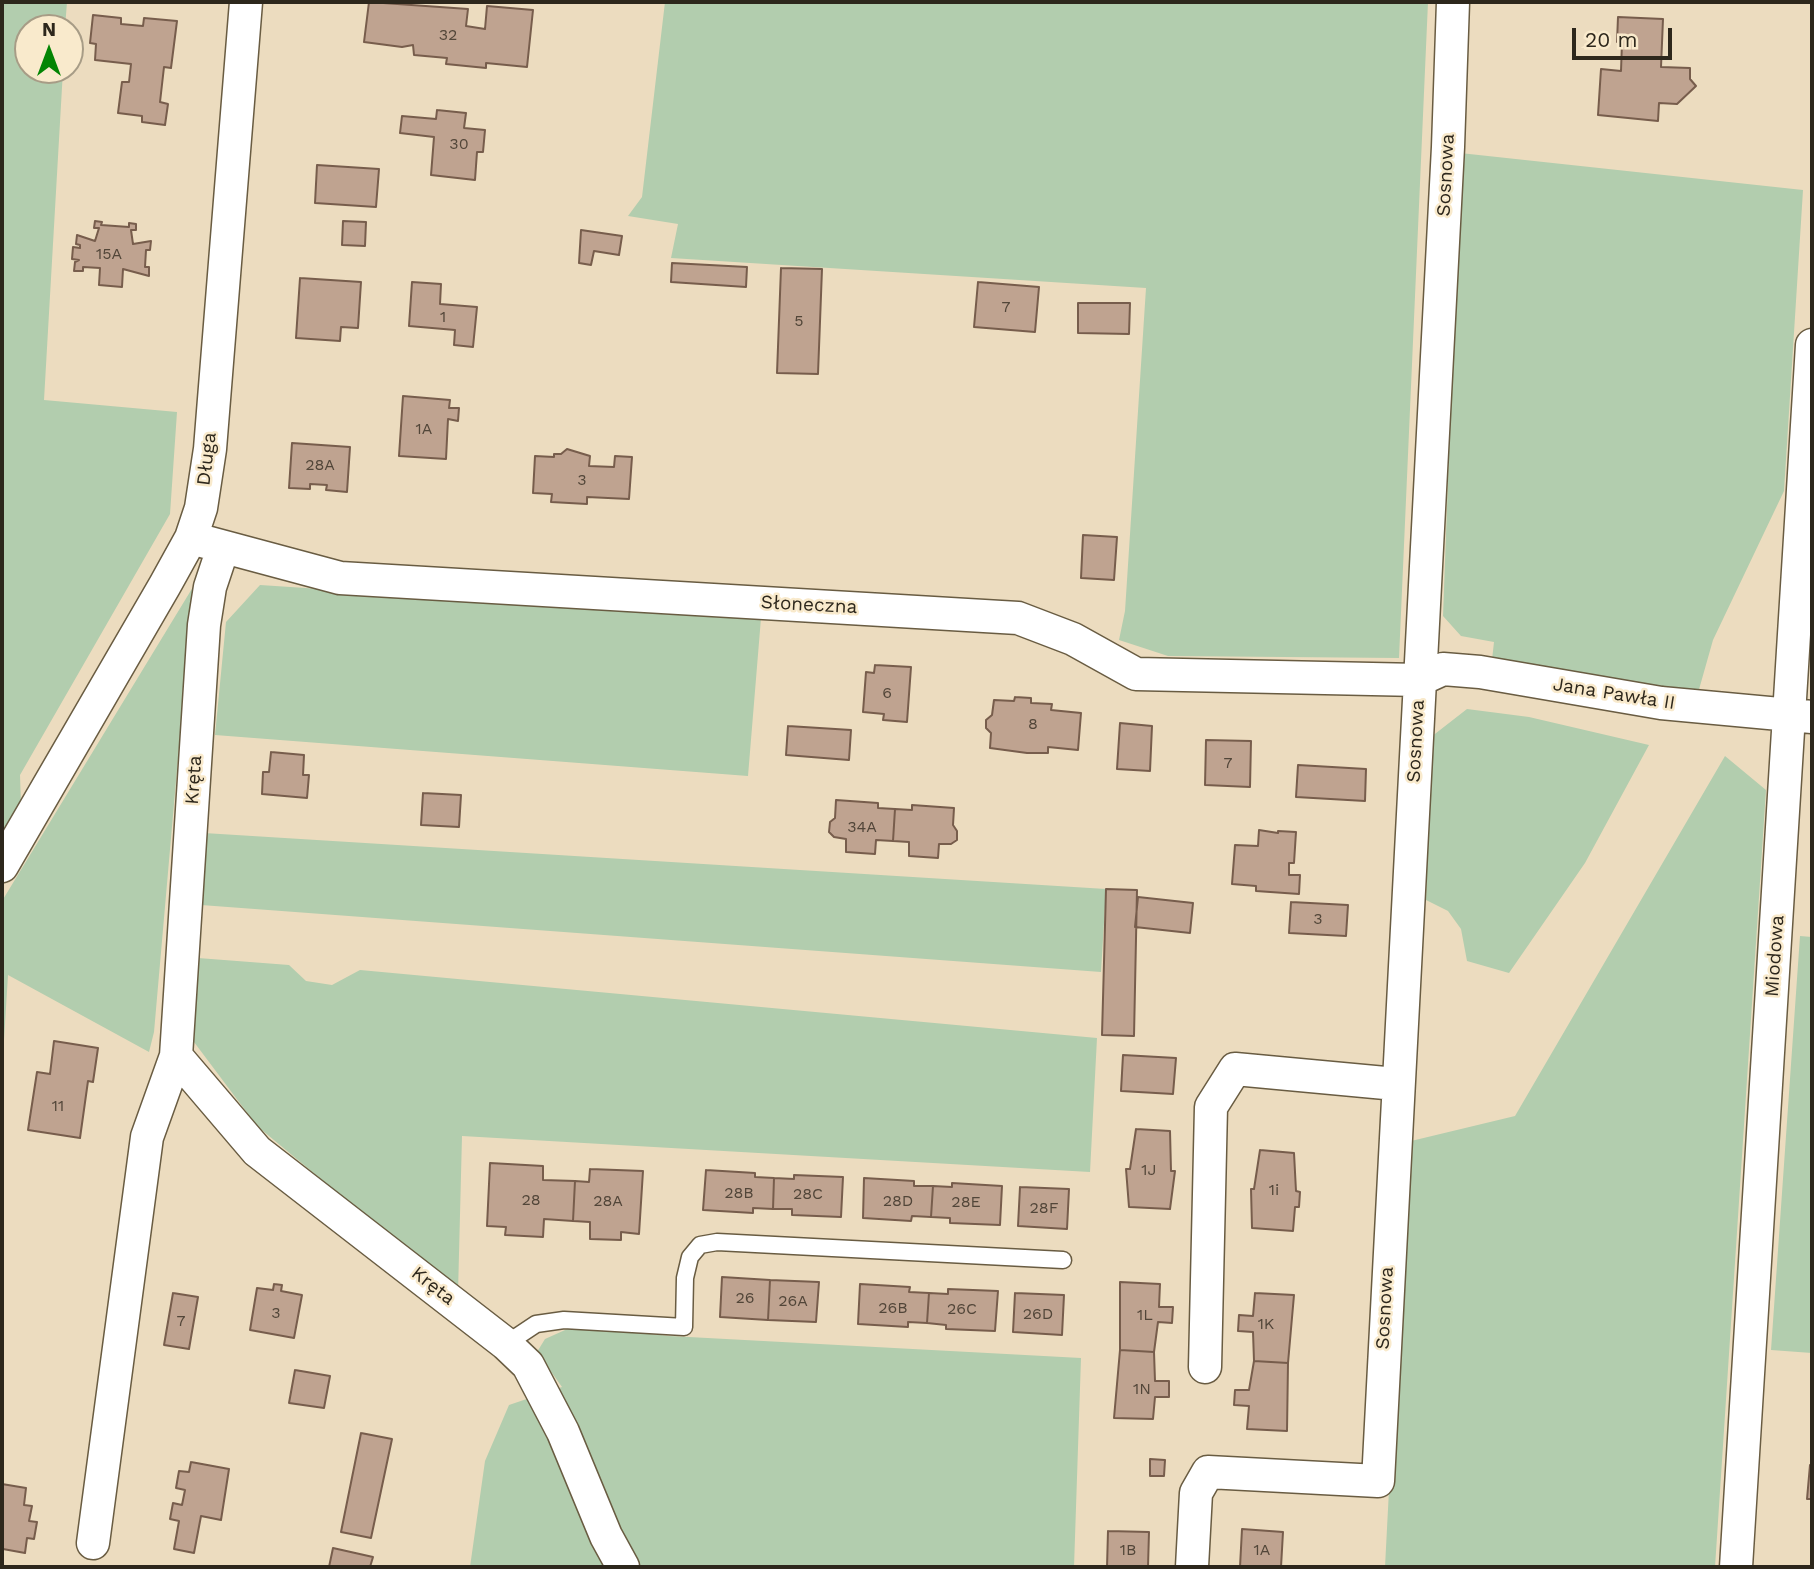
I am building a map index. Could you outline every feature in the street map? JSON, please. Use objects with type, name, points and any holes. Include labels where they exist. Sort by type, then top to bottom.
[{"type":"street","name":"Długa","points":[[2,866],[191,538],[201,508],[210,449],[246,2]]},
{"type":"street","name":"Sosnowa","points":[[1192,1567],[1196,1493],[1208,1472],[1378,1481],[1396,1084],[1448,146],[1453,2]]},
{"type":"street","name":"Miodowa","points":[[1735,1567],[1801,716],[1812,345]]},
{"type":"street","name":"Słoneczna","points":[[191,538],[340,578],[1018,618],[1073,639],[1136,674],[1419,680]]},
{"type":"street","name":"Kręta","points":[[93,1543],[147,1137],[176,1056],[204,625],[210,587],[223,548]]},
{"type":"street","name":"Jana Pawła II","points":[[1419,680],[1443,668],[1661,703],[1801,716]]},
{"type":"street","name":"Kręta","points":[[176,1056],[257,1152],[506,1344],[528,1365],[563,1432],[606,1536],[623,1567]]},
{"type":"street","points":[[1205,1367],[1211,1107],[1235,1069],[1396,1084]]},
{"type":"lane","points":[[506,1344],[536,1324],[564,1320],[684,1327],[685,1278],[690,1257],[700,1245],[717,1242],[1063,1260]]},
{"type":"green space","points":[[2,2],[67,2],[66,14],[14,14],[14,84],[62,84],[44,400],[177,412],[170,514],[20,775],[21,805],[2,836]]},
{"type":"green space","points":[[665,2],[1428,2],[1399,658],[1168,656],[1119,640],[1125,611],[1146,288],[671,258],[678,224],[628,216],[642,197]]},
{"type":"green space","points":[[1460,153],[1803,190],[1784,491],[1713,640],[1698,693],[1492,660],[1494,642],[1461,636],[1443,616]]},
{"type":"green space","points":[[260,585],[761,618],[748,776],[215,735],[226,622]]},
{"type":"green space","points":[[193,587],[154,1032],[149,1052],[8,975],[2,1073],[2,901]]},
{"type":"green space","points":[[1467,709],[1529,717],[1649,745],[1585,863],[1509,973],[1467,961],[1461,929],[1448,911],[1426,900],[1431,737]]},
{"type":"green space","points":[[1725,756],[1766,790],[1715,1567],[1385,1567],[1407,1142],[1515,1116]]},
{"type":"green space","points":[[204,833],[1106,889],[1101,972],[201,905]]},
{"type":"green space","points":[[1800,936],[1812,937],[1812,1353],[1771,1350]]},
{"type":"green space","points":[[198,958],[289,965],[306,981],[332,985],[360,970],[1097,1038],[1090,1172],[462,1136],[458,1293],[257,1126],[194,1042]]},
{"type":"green space","points":[[574,1326],[670,1336],[1081,1358],[1074,1567],[470,1567],[485,1461],[509,1405],[562,1387],[537,1352],[545,1339]]},
{"type":"building","points":[[369,2],[468,9],[466,26],[485,29],[487,6],[533,10],[527,67],[486,63],[486,68],[446,64],[447,58],[414,55],[413,45],[402,47],[364,42]]},
{"type":"building","points":[[93,15],[121,18],[121,24],[143,26],[144,18],[177,21],[171,68],[164,67],[160,102],[168,104],[165,125],[142,122],[142,116],[118,113],[122,82],[129,82],[131,64],[95,60],[96,44],[90,43]]},
{"type":"building","points":[[1618,17],[1663,19],[1661,67],[1690,68],[1690,79],[1696,86],[1677,104],[1659,103],[1658,121],[1598,115],[1601,69],[1621,71],[1622,42],[1617,42]]},
{"type":"building","points":[[437,110],[466,113],[464,128],[485,130],[483,152],[477,152],[475,180],[431,175],[434,137],[400,133],[402,116],[436,119]]},
{"type":"building","points":[[317,165],[379,169],[376,207],[315,203]]},
{"type":"building","points":[[95,221],[102,222],[101,225],[129,227],[129,223],[136,224],[136,230],[131,230],[133,244],[151,241],[150,250],[146,250],[145,267],[149,267],[149,276],[123,269],[122,287],[99,285],[100,268],[83,267],[83,271],[74,271],[75,262],[79,260],[72,259],[73,247],[80,248],[80,245],[76,244],[77,235],[95,241],[99,228],[94,228]]},
{"type":"building","points":[[343,221],[366,222],[365,246],[342,245]]},
{"type":"building","points":[[581,230],[622,236],[619,255],[594,251],[591,265],[579,263]]},
{"type":"building","points":[[672,263],[747,267],[746,287],[671,282]]},
{"type":"building","points":[[781,268],[822,269],[818,374],[777,373]]},
{"type":"building","points":[[300,278],[361,282],[358,328],[341,327],[340,341],[296,338]]},
{"type":"building","points":[[412,282],[441,284],[440,304],[477,307],[473,347],[454,345],[455,330],[409,326]]},
{"type":"building","points":[[978,282],[1039,287],[1035,332],[974,327]]},
{"type":"building","points":[[1078,303],[1130,303],[1129,334],[1078,333]]},
{"type":"building","points":[[403,396],[450,400],[449,408],[459,408],[458,421],[448,419],[446,459],[399,456]]},
{"type":"building","points":[[292,443],[350,447],[347,492],[326,490],[327,485],[310,484],[310,489],[289,488]]},
{"type":"building","points":[[567,449],[590,456],[589,466],[614,467],[615,456],[632,457],[629,499],[587,497],[587,504],[551,502],[552,494],[533,493],[535,456],[554,457],[554,454],[561,454]]},
{"type":"building","points":[[1083,535],[1117,537],[1114,580],[1081,578]]},
{"type":"building","points":[[875,665],[911,667],[907,722],[883,720],[884,714],[863,712],[866,672],[874,673]]},
{"type":"building","points":[[1015,697],[1031,698],[1031,703],[1052,704],[1051,710],[1081,713],[1078,750],[1048,747],[1048,753],[1027,753],[990,748],[991,733],[986,728],[986,720],[992,715],[994,700],[1014,701]]},
{"type":"building","points":[[1120,723],[1152,726],[1150,771],[1117,769]]},
{"type":"building","points":[[788,726],[851,730],[849,760],[786,755]]},
{"type":"building","points":[[1206,740],[1251,741],[1250,787],[1205,785]]},
{"type":"building","points":[[271,752],[304,755],[303,775],[309,775],[307,798],[262,794],[263,772],[269,772]]},
{"type":"building","points":[[1298,765],[1366,769],[1365,801],[1296,797]]},
{"type":"building","points":[[423,793],[461,795],[459,827],[421,825]]},
{"type":"building","points":[[836,800],[878,803],[878,808],[895,809],[893,841],[876,840],[875,854],[846,852],[846,839],[834,837],[829,832],[830,822],[835,818]]},
{"type":"building","points":[[912,805],[954,808],[953,825],[957,831],[957,840],[951,844],[939,844],[938,858],[909,856],[909,842],[893,841],[895,809],[912,810]]},
{"type":"building","points":[[1259,830],[1296,832],[1294,863],[1289,863],[1289,875],[1300,875],[1299,894],[1256,891],[1256,886],[1232,884],[1235,845],[1258,846]]},
{"type":"building","points":[[1106,889],[1137,890],[1134,1036],[1102,1035]]},
{"type":"building","points":[[1138,897],[1193,903],[1190,933],[1135,927]]},
{"type":"building","points":[[1291,902],[1348,905],[1346,936],[1289,933]]},
{"type":"building","points":[[54,1041],[98,1048],[93,1082],[88,1081],[80,1138],[28,1130],[37,1072],[50,1074]]},
{"type":"building","points":[[1123,1055],[1176,1058],[1173,1094],[1121,1091]]},
{"type":"building","points":[[1136,1129],[1170,1131],[1171,1171],[1175,1171],[1170,1209],[1129,1207],[1126,1169],[1130,1169]]},
{"type":"building","points":[[1260,1150],[1294,1153],[1296,1191],[1300,1192],[1299,1207],[1295,1207],[1293,1231],[1252,1228],[1251,1189],[1254,1189]]},
{"type":"building","points":[[490,1163],[543,1166],[543,1180],[575,1181],[573,1221],[544,1219],[543,1237],[505,1235],[506,1227],[487,1226]]},
{"type":"building","points":[[590,1169],[643,1171],[639,1234],[621,1232],[621,1240],[590,1239],[590,1222],[573,1221],[575,1181],[589,1182]]},
{"type":"building","points":[[706,1170],[755,1173],[755,1177],[774,1178],[773,1209],[753,1208],[753,1213],[703,1210]]},
{"type":"building","points":[[794,1175],[843,1177],[841,1217],[792,1215],[792,1209],[773,1209],[774,1178],[794,1179]]},
{"type":"building","points":[[864,1178],[914,1181],[914,1186],[933,1186],[931,1217],[912,1216],[911,1221],[863,1218]]},
{"type":"building","points":[[952,1183],[1002,1186],[1000,1225],[950,1223],[950,1218],[931,1217],[933,1186],[952,1187]]},
{"type":"building","points":[[1020,1187],[1069,1189],[1067,1229],[1018,1226]]},
{"type":"building","points":[[722,1277],[770,1280],[768,1320],[720,1317]]},
{"type":"building","points":[[770,1280],[819,1282],[816,1322],[768,1320]]},
{"type":"building","points":[[1120,1282],[1160,1284],[1159,1307],[1173,1307],[1172,1323],[1158,1322],[1154,1352],[1120,1350]]},
{"type":"building","points":[[274,1284],[282,1285],[281,1291],[302,1295],[294,1338],[250,1330],[257,1288],[273,1290]]},
{"type":"building","points":[[860,1284],[910,1287],[909,1292],[929,1293],[927,1323],[908,1322],[908,1327],[858,1324]]},
{"type":"building","points":[[948,1289],[998,1291],[995,1331],[946,1329],[946,1325],[927,1323],[929,1293],[948,1294]]},
{"type":"building","points":[[173,1293],[198,1297],[189,1349],[164,1345]]},
{"type":"building","points":[[1015,1293],[1064,1295],[1062,1335],[1013,1332]]},
{"type":"building","points":[[1255,1293],[1294,1295],[1288,1363],[1254,1361],[1253,1332],[1238,1331],[1239,1315],[1253,1316]]},
{"type":"building","points":[[1120,1350],[1154,1352],[1155,1381],[1169,1381],[1169,1397],[1155,1397],[1153,1419],[1114,1418]]},
{"type":"building","points":[[1254,1361],[1288,1363],[1287,1431],[1247,1429],[1249,1406],[1234,1405],[1235,1390],[1249,1390]]},
{"type":"building","points":[[295,1370],[330,1376],[324,1408],[289,1403]]},
{"type":"building","points":[[361,1433],[392,1439],[371,1538],[341,1532]]},
{"type":"building","points":[[1150,1459],[1165,1460],[1164,1476],[1150,1476]]},
{"type":"building","points":[[191,1462],[229,1469],[221,1520],[201,1516],[194,1553],[174,1549],[179,1521],[170,1519],[173,1503],[182,1505],[185,1490],[176,1488],[179,1471],[189,1472]]},
{"type":"building","points":[[1810,1465],[1812,1499],[1807,1499]]},
{"type":"building","points":[[2,1484],[26,1488],[24,1505],[32,1506],[29,1521],[37,1522],[34,1539],[27,1538],[25,1553],[3,1549],[2,1557]]},
{"type":"building","points":[[1242,1529],[1283,1532],[1281,1567],[1240,1567]]},
{"type":"building","points":[[1108,1531],[1149,1532],[1148,1567],[1107,1567]]},
{"type":"building","points":[[333,1548],[373,1557],[370,1567],[329,1567]]}]
